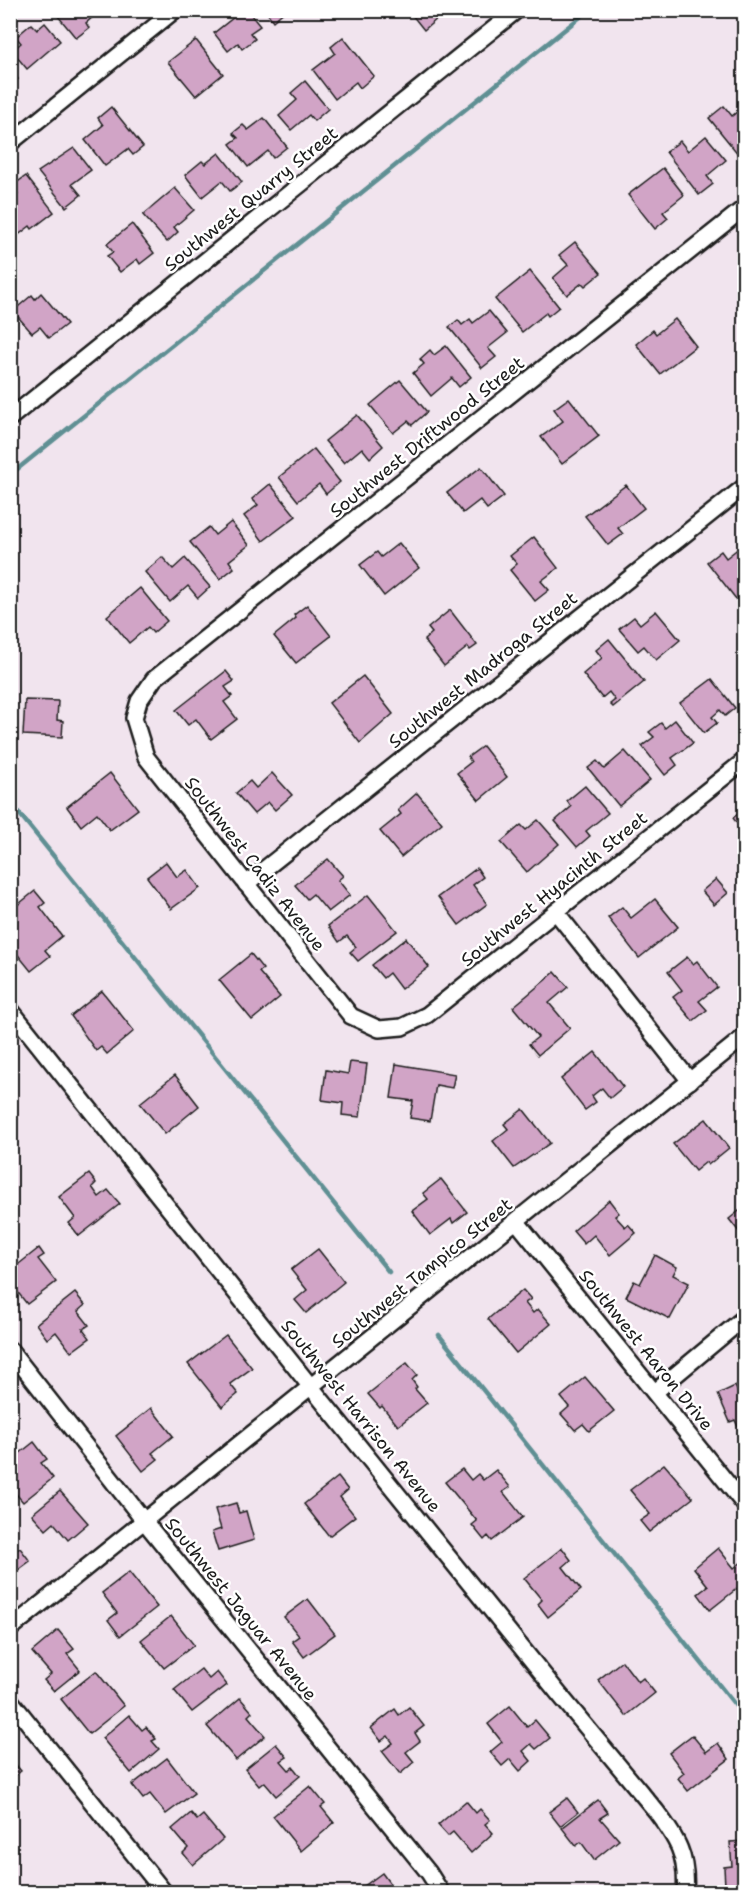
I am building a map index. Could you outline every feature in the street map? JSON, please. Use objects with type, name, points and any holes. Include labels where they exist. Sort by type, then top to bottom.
[{"type":"street","points":[[10,143],[175,10]]},
{"type":"street","name":"Southwest Quarry Street","points":[[10,418],[517,10]]},
{"type":"street","name":"Southwest Driftwood Street","points":[[139,701],[154,679],[744,208]]},
{"type":"street","name":"Southwest Madroga Street","points":[[246,884],[744,487]]},
{"type":"street","name":"Southwest Cadiz Avenue","points":[[139,701],[134,718],[146,757],[351,1016],[379,1029]]},
{"type":"street","name":"Southwest Hyacinth Street","points":[[379,1029],[402,1027],[427,1015],[744,761]]},
{"type":"street","points":[[556,912],[690,1081]]},
{"type":"street","name":"Southwest Harrison Avenue","points":[[10,1009],[311,1387],[656,1811],[681,1848],[686,1863],[685,1893]]},
{"type":"street","name":"Southwest Tampico Street","points":[[10,1629],[744,1037]]},
{"type":"street","name":"Southwest Aaron Drive","points":[[517,1222],[744,1504]]},
{"type":"street","points":[[655,1392],[744,1318]]},
{"type":"street","name":"Southwest Jaguar Avenue","points":[[11,1350],[145,1522],[429,1873],[441,1893]]},
{"type":"street","points":[[10,1700],[164,1893]]},
{"type":"building","points":[[53,10],[101,10],[86,23],[89,28],[76,38]]},
{"type":"building","points":[[243,10],[247,10],[260,26],[250,33],[255,39],[242,49],[238,43],[228,51],[214,33]]},
{"type":"building","points":[[265,10],[286,10],[273,21]]},
{"type":"building","points":[[408,10],[458,10],[449,18],[444,13],[424,30]]},
{"type":"building","points":[[45,23],[60,41],[27,69],[12,51],[21,43],[16,37],[31,24],[37,30]]},
{"type":"building","points":[[343,37],[374,76],[360,88],[356,82],[335,99],[313,70],[335,53],[331,47]]},
{"type":"building","points":[[196,40],[223,74],[196,96],[168,62]]},
{"type":"building","points":[[10,69],[18,79],[10,85]]},
{"type":"building","points":[[305,81],[328,109],[314,121],[309,115],[291,130],[279,116],[297,100],[291,93]]},
{"type":"building","points":[[724,106],[732,116],[744,106],[743,160],[709,118]]},
{"type":"building","points":[[111,107],[143,147],[133,155],[128,149],[105,166],[85,140],[103,125],[98,118]]},
{"type":"building","points":[[264,118],[287,147],[273,158],[268,151],[248,167],[230,144],[238,138],[233,133],[243,125],[248,130]]},
{"type":"building","points":[[706,136],[726,160],[707,176],[713,184],[699,195],[666,152],[680,141],[688,151]]},
{"type":"building","points":[[74,148],[91,170],[72,184],[81,195],[66,207],[38,172]]},
{"type":"building","points":[[219,153],[242,182],[230,191],[222,181],[202,197],[185,175],[202,161],[205,164]]},
{"type":"building","points":[[663,168],[684,195],[663,212],[668,218],[655,229],[628,195]]},
{"type":"building","points":[[26,176],[54,212],[32,229],[30,226],[17,236],[10,228],[10,200],[18,194],[12,186]]},
{"type":"building","points":[[175,188],[194,210],[174,227],[178,232],[167,242],[143,215]]},
{"type":"building","points":[[132,224],[154,253],[140,264],[137,259],[120,272],[107,256],[113,252],[107,244]]},
{"type":"building","points":[[575,242],[601,273],[585,286],[582,283],[567,295],[553,278],[568,265],[559,255]]},
{"type":"building","points":[[530,271],[559,307],[548,316],[546,313],[522,332],[495,299]]},
{"type":"building","points":[[41,293],[67,324],[49,338],[40,327],[32,333],[13,311],[32,295],[35,299]]},
{"type":"building","points":[[489,311],[507,333],[488,348],[496,357],[482,368],[449,327],[458,320],[462,325],[470,319],[473,323]]},
{"type":"building","points":[[675,319],[696,346],[660,374],[636,344],[653,330],[656,334]]},
{"type":"building","points":[[446,346],[471,377],[459,387],[452,378],[431,396],[413,373],[424,364],[420,359],[430,350],[434,355]]},
{"type":"building","points":[[400,380],[427,412],[412,425],[408,421],[393,433],[370,405]]},
{"type":"building","points":[[569,398],[599,436],[562,464],[541,437],[563,421],[554,409]]},
{"type":"building","points":[[357,415],[383,446],[370,458],[362,448],[344,463],[325,441]]},
{"type":"building","points":[[314,449],[340,482],[326,494],[319,484],[298,501],[279,477]]},
{"type":"building","points":[[481,467],[504,496],[487,509],[480,500],[463,513],[447,493]]},
{"type":"building","points":[[270,484],[296,516],[263,541],[244,516],[258,505],[252,499]]},
{"type":"building","points":[[626,485],[644,508],[618,528],[623,534],[608,545],[585,516]]},
{"type":"building","points":[[231,522],[249,545],[229,561],[234,568],[220,579],[190,542],[209,527],[215,535]]},
{"type":"building","points":[[534,537],[558,568],[541,581],[549,590],[535,601],[510,570],[517,564],[510,556]]},
{"type":"building","points":[[399,543],[419,568],[384,596],[360,565],[377,552],[381,557]]},
{"type":"building","points":[[744,544],[744,600],[740,604],[707,562],[721,551],[726,558]]},
{"type":"building","points":[[162,557],[173,569],[185,558],[210,587],[198,598],[188,586],[170,602],[145,572]]},
{"type":"building","points":[[140,588],[167,621],[153,633],[148,627],[129,643],[107,616]]},
{"type":"building","points":[[307,605],[331,636],[296,663],[274,636],[296,618],[294,615]]},
{"type":"building","points":[[450,610],[477,645],[470,650],[468,647],[444,666],[424,640],[432,633],[428,628]]},
{"type":"building","points":[[656,611],[680,640],[656,660],[644,646],[638,651],[619,629],[634,617],[640,624]]},
{"type":"building","points":[[609,639],[644,682],[613,707],[610,704],[615,700],[609,692],[602,698],[583,674],[602,658],[596,650]]},
{"type":"building","points":[[226,671],[234,681],[225,687],[232,696],[224,702],[237,719],[211,739],[196,719],[188,725],[176,710]]},
{"type":"building","points":[[363,676],[393,714],[360,743],[329,703]]},
{"type":"building","points":[[712,679],[735,708],[725,716],[720,710],[712,717],[717,723],[704,733],[680,703]]},
{"type":"building","points":[[25,700],[58,701],[57,720],[63,721],[62,737],[23,735]]},
{"type":"building","points":[[675,720],[693,743],[672,758],[677,765],[665,775],[642,746],[654,737],[649,732],[661,723],[665,728]]},
{"type":"building","points":[[483,746],[507,777],[479,800],[457,773],[471,762],[468,757]]},
{"type":"building","points":[[625,751],[650,780],[619,806],[588,768],[597,761],[604,769]]},
{"type":"building","points":[[110,773],[138,809],[110,830],[97,813],[81,826],[67,807]]},
{"type":"building","points":[[272,773],[292,795],[275,810],[268,802],[254,814],[236,793],[250,781],[256,788]]},
{"type":"building","points":[[585,786],[608,813],[586,831],[590,836],[577,847],[555,821],[571,807],[567,801]]},
{"type":"building","points":[[417,793],[442,823],[401,857],[380,831],[401,814],[398,810]]},
{"type":"building","points":[[744,809],[744,833],[733,818]]},
{"type":"building","points":[[538,820],[559,844],[527,872],[501,842],[521,825],[526,830]]},
{"type":"building","points":[[328,859],[343,876],[338,880],[350,895],[328,912],[313,894],[307,899],[295,885]]},
{"type":"building","points":[[166,862],[177,877],[187,870],[200,888],[171,909],[147,877]]},
{"type":"building","points":[[477,868],[483,877],[473,885],[487,904],[459,925],[438,897]]},
{"type":"building","points":[[716,879],[728,893],[714,905],[702,891]]},
{"type":"building","points":[[35,891],[45,903],[40,907],[62,936],[45,950],[50,956],[31,971],[10,945],[10,911]]},
{"type":"building","points":[[368,895],[397,931],[358,961],[350,952],[356,947],[347,936],[339,942],[328,926]]},
{"type":"building","points":[[655,899],[678,927],[639,958],[608,918],[622,907],[631,918]]},
{"type":"building","points":[[406,938],[429,967],[401,989],[389,973],[383,978],[372,965]]},
{"type":"building","points":[[251,954],[263,969],[259,972],[280,997],[252,1020],[219,980]]},
{"type":"building","points":[[687,957],[693,964],[697,961],[717,987],[699,1001],[707,1010],[693,1021],[673,997],[682,990],[668,972]]},
{"type":"building","points":[[555,972],[568,987],[549,1003],[570,1028],[538,1055],[529,1044],[538,1037],[513,1007]]},
{"type":"building","points":[[102,991],[134,1031],[107,1054],[101,1047],[96,1051],[71,1016]]},
{"type":"building","points":[[595,1052],[623,1087],[610,1098],[602,1088],[592,1096],[596,1102],[585,1110],[561,1079]]},
{"type":"building","points":[[350,1062],[367,1064],[360,1117],[342,1115],[343,1103],[322,1100],[326,1070],[348,1074]]},
{"type":"building","points":[[396,1064],[455,1074],[452,1088],[436,1085],[430,1121],[410,1118],[413,1101],[391,1098]]},
{"type":"building","points":[[175,1075],[199,1106],[165,1134],[140,1103]]},
{"type":"building","points":[[523,1109],[550,1143],[514,1168],[493,1141],[508,1129],[504,1124]]},
{"type":"building","points":[[706,1119],[729,1148],[708,1165],[706,1162],[695,1171],[673,1144]]},
{"type":"building","points":[[89,1174],[96,1183],[92,1187],[99,1197],[108,1190],[120,1204],[79,1236],[69,1223],[75,1218],[59,1197]]},
{"type":"building","points":[[441,1179],[467,1212],[453,1223],[451,1219],[430,1235],[412,1211],[428,1199],[423,1193]]},
{"type":"building","points":[[609,1200],[619,1213],[615,1216],[625,1227],[628,1224],[636,1233],[610,1255],[594,1235],[584,1244],[573,1231]]},
{"type":"building","points":[[744,1207],[744,1238],[729,1219]]},
{"type":"building","points":[[39,1248],[44,1255],[38,1259],[56,1282],[27,1304],[16,1290],[10,1294],[10,1271]]},
{"type":"building","points":[[318,1249],[344,1282],[306,1313],[295,1300],[307,1290],[291,1270]]},
{"type":"building","points":[[655,1255],[677,1267],[673,1275],[689,1283],[670,1319],[626,1297],[634,1281],[640,1284]]},
{"type":"building","points":[[523,1290],[531,1299],[525,1303],[533,1313],[538,1309],[551,1324],[516,1353],[488,1319]]},
{"type":"building","points":[[75,1293],[85,1305],[78,1311],[89,1325],[83,1329],[90,1338],[71,1352],[56,1332],[47,1339],[36,1324]]},
{"type":"building","points":[[226,1335],[252,1368],[230,1384],[238,1394],[222,1407],[188,1364]]},
{"type":"building","points":[[407,1363],[417,1375],[412,1380],[417,1387],[415,1389],[427,1403],[398,1426],[382,1406],[380,1408],[368,1394]]},
{"type":"building","points":[[585,1377],[614,1411],[589,1431],[583,1424],[575,1430],[561,1414],[569,1407],[561,1397]]},
{"type":"building","points":[[735,1386],[741,1399],[744,1397],[744,1441],[735,1420],[730,1422],[718,1394]]},
{"type":"building","points":[[151,1408],[173,1436],[152,1453],[158,1459],[143,1471],[116,1436]]},
{"type":"building","points":[[34,1442],[47,1459],[41,1463],[53,1478],[23,1502],[10,1487],[10,1461]]},
{"type":"building","points":[[664,1464],[693,1498],[649,1532],[640,1521],[650,1514],[630,1490]]},
{"type":"building","points":[[462,1469],[471,1480],[478,1474],[483,1480],[496,1470],[510,1487],[503,1492],[523,1517],[492,1541],[488,1536],[484,1540],[472,1525],[477,1521],[445,1482]]},
{"type":"building","points":[[338,1477],[348,1490],[340,1497],[355,1516],[329,1536],[304,1504]]},
{"type":"building","points":[[60,1491],[88,1523],[68,1540],[54,1523],[46,1530],[32,1514]]},
{"type":"building","points":[[236,1503],[239,1513],[246,1511],[254,1540],[218,1551],[212,1532],[221,1529],[215,1509]]},
{"type":"building","points":[[10,1547],[14,1552],[20,1548],[30,1561],[10,1576]]},
{"type":"building","points":[[562,1548],[571,1560],[563,1567],[581,1590],[548,1617],[538,1604],[542,1600],[524,1578]]},
{"type":"building","points":[[718,1548],[734,1568],[742,1562],[744,1564],[744,1583],[710,1610],[698,1594],[708,1586],[694,1568]]},
{"type":"building","points":[[129,1572],[157,1607],[120,1636],[108,1620],[117,1613],[102,1593]]},
{"type":"building","points":[[308,1599],[335,1634],[304,1657],[292,1641],[299,1636],[284,1617]]},
{"type":"building","points":[[171,1616],[194,1645],[164,1668],[141,1640]]},
{"type":"building","points":[[58,1630],[74,1649],[67,1654],[80,1670],[54,1691],[44,1680],[51,1674],[32,1652]]},
{"type":"building","points":[[622,1661],[638,1682],[643,1678],[655,1693],[626,1716],[598,1680]]},
{"type":"building","points":[[201,1669],[209,1679],[217,1672],[227,1685],[192,1712],[174,1690]]},
{"type":"building","points":[[96,1671],[124,1706],[89,1734],[61,1699]]},
{"type":"building","points":[[240,1698],[252,1712],[248,1716],[265,1736],[236,1760],[207,1726]]},
{"type":"building","points":[[510,1706],[527,1727],[535,1720],[550,1738],[536,1749],[531,1744],[523,1751],[531,1761],[520,1771],[510,1759],[502,1766],[490,1752],[502,1742],[488,1724]]},
{"type":"building","points":[[409,1707],[424,1726],[415,1733],[420,1741],[406,1752],[414,1762],[400,1774],[382,1751],[393,1743],[388,1736],[381,1741],[371,1728],[395,1709],[399,1715]]},
{"type":"building","points":[[129,1715],[142,1730],[146,1727],[156,1739],[152,1741],[159,1749],[131,1773],[102,1738]]},
{"type":"building","points":[[692,1735],[706,1752],[718,1743],[729,1759],[688,1791],[678,1778],[684,1773],[669,1753]]},
{"type":"building","points":[[276,1744],[287,1757],[281,1761],[289,1770],[293,1767],[300,1776],[276,1796],[264,1782],[259,1786],[245,1769]]},
{"type":"building","points":[[10,1758],[21,1771],[10,1780]]},
{"type":"building","points":[[167,1758],[194,1793],[166,1814],[150,1794],[143,1799],[132,1785]]},
{"type":"building","points":[[310,1786],[325,1804],[321,1807],[334,1823],[301,1851],[273,1816]]},
{"type":"building","points":[[567,1798],[578,1812],[560,1826],[549,1812]]},
{"type":"building","points":[[598,1800],[608,1813],[600,1818],[619,1840],[594,1860],[581,1842],[576,1846],[562,1828]]},
{"type":"building","points":[[466,1801],[476,1813],[480,1809],[490,1820],[485,1824],[493,1833],[471,1853],[453,1832],[448,1836],[438,1825]]},
{"type":"building","points":[[191,1813],[197,1820],[203,1815],[223,1839],[193,1865],[183,1853],[188,1848],[172,1829]]},
{"type":"building","points":[[744,1841],[744,1885],[725,1886],[724,1867],[732,1866],[730,1842]]},
{"type":"building","points":[[382,1873],[396,1892],[356,1892]]},
{"type":"waterway","points":[[10,475],[589,10]]},
{"type":"waterway","points":[[10,802],[389,1272]]},
{"type":"waterway","points":[[439,1335],[744,1716]]}]
